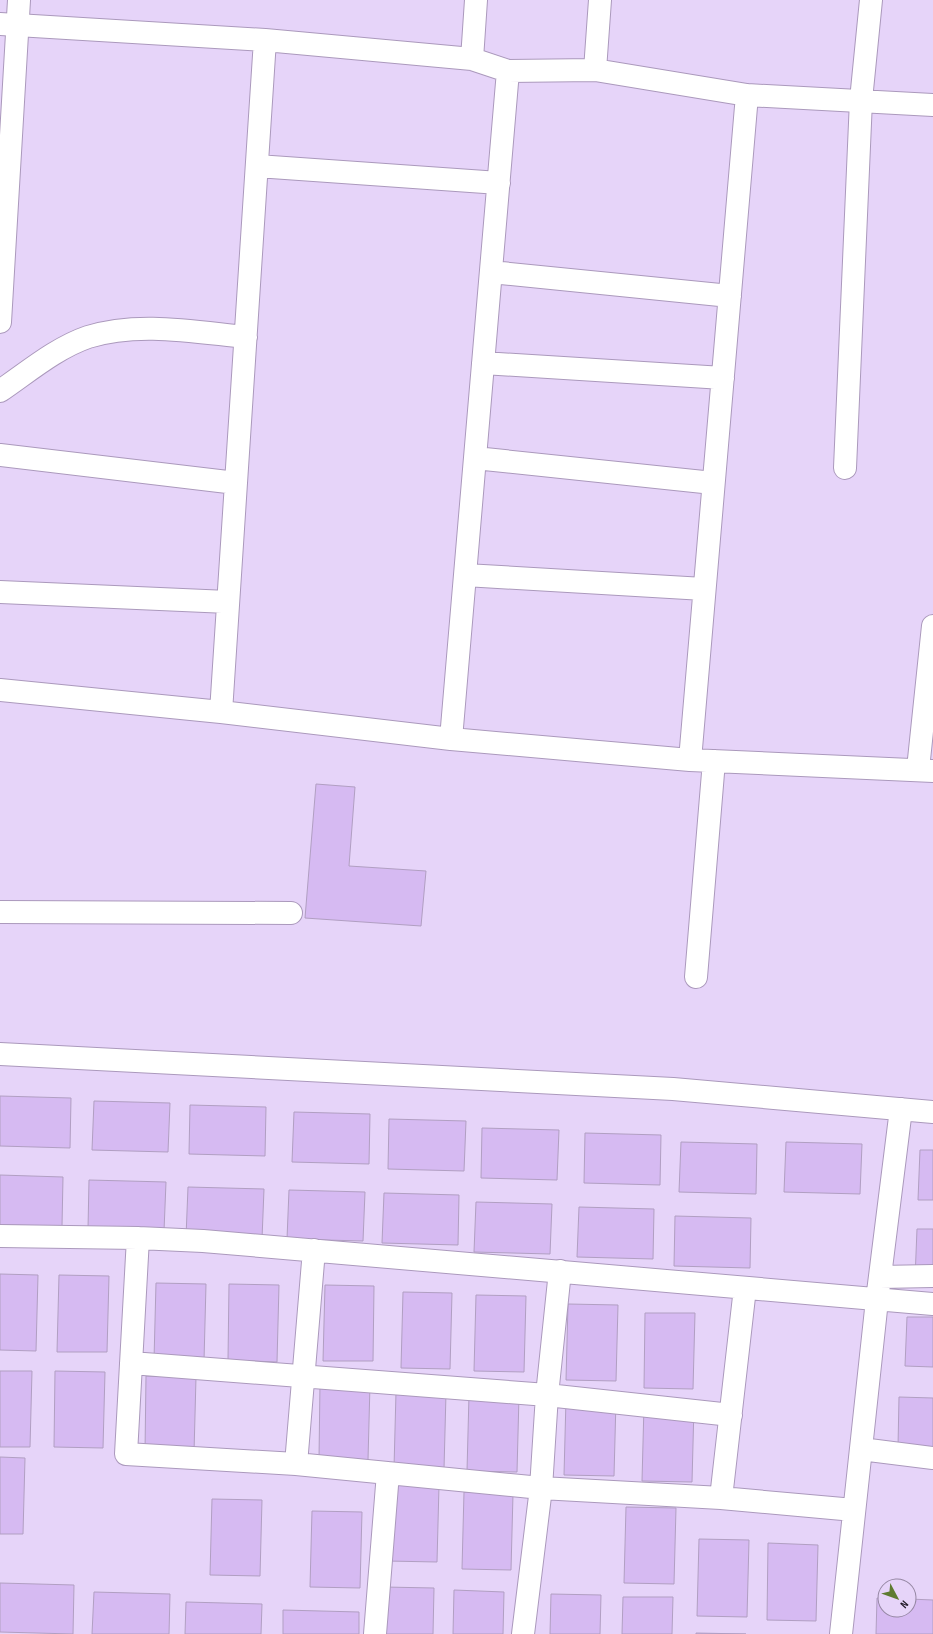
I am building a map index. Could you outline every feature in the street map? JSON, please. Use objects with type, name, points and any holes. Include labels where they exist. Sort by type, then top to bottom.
[{"type":"street","points":[[0,322],[9,24],[19,0]]},
{"type":"street","points":[[472,59],[476,0]]},
{"type":"street","points":[[594,70],[600,0]]},
{"type":"street","points":[[845,468],[861,100],[871,0]]},
{"type":"street","points":[[9,24],[265,40],[472,59],[508,71],[594,70],[747,95],[933,105]]},
{"type":"street","points":[[221,712],[265,40]]},
{"type":"street","points":[[451,739],[508,71]]},
{"type":"street","points":[[690,760],[747,95]]},
{"type":"street","points":[[257,166],[498,183]]},
{"type":"street","points":[[491,272],[730,296]]},
{"type":"street","points":[[0,391],[51,356],[88,338],[117,331],[159,329],[246,337]]},
{"type":"street","points":[[483,363],[723,378]]},
{"type":"street","points":[[0,456],[236,483]]},
{"type":"street","points":[[475,458],[713,483]]},
{"type":"street","points":[[465,575],[704,590]]},
{"type":"street","points":[[0,592],[228,602]]},
{"type":"street","points":[[0,690],[221,712],[451,739],[690,760],[925,770],[933,626]]},
{"type":"street","points":[[696,977],[714,761]]},
{"type":"street","points":[[0,912],[291,914]]},
{"type":"street","points":[[0,1054],[673,1089],[933,1112]]},
{"type":"street","points":[[841,1634],[877,1300],[901,1109]]},
{"type":"street","points":[[0,1236],[138,1238],[314,1250],[560,1270],[933,1304]]},
{"type":"street","points":[[138,1238],[126,1454],[296,1464],[541,1488],[721,1498],[854,1510]]},
{"type":"street","points":[[296,1464],[314,1250]]},
{"type":"street","points":[[523,1634],[541,1488],[547,1395],[560,1270]]},
{"type":"street","points":[[880,1277],[933,1276]]},
{"type":"street","points":[[721,1498],[745,1288]]},
{"type":"street","points":[[131,1363],[547,1395],[731,1415]]},
{"type":"street","points":[[861,1449],[933,1458]]},
{"type":"street","points":[[375,1634],[388,1473]]},
{"type":"building","points":[[316,784],[355,787],[349,866],[426,871],[421,926],[305,918]]},
{"type":"building","points":[[0,1096],[71,1098],[70,1148],[0,1146]]},
{"type":"building","points":[[94,1101],[170,1103],[168,1152],[92,1150]]},
{"type":"building","points":[[190,1105],[266,1107],[265,1156],[189,1154]]},
{"type":"building","points":[[294,1112],[370,1114],[369,1164],[292,1162]]},
{"type":"building","points":[[389,1119],[466,1121],[464,1171],[388,1169]]},
{"type":"building","points":[[482,1128],[559,1130],[557,1180],[481,1178]]},
{"type":"building","points":[[585,1133],[661,1135],[660,1185],[584,1183]]},
{"type":"building","points":[[681,1142],[757,1144],[756,1194],[679,1192]]},
{"type":"building","points":[[786,1142],[862,1144],[860,1194],[784,1192]]},
{"type":"building","points":[[920,1150],[933,1150],[933,1200],[918,1200]]},
{"type":"building","points":[[0,1175],[63,1177],[62,1226],[0,1225]]},
{"type":"building","points":[[89,1180],[166,1182],[164,1231],[88,1229]]},
{"type":"building","points":[[188,1187],[264,1189],[262,1239],[186,1237]]},
{"type":"building","points":[[289,1190],[365,1192],[363,1241],[287,1239]]},
{"type":"building","points":[[384,1193],[459,1195],[458,1245],[382,1243]]},
{"type":"building","points":[[476,1202],[552,1204],[550,1254],[474,1252]]},
{"type":"building","points":[[579,1207],[654,1209],[653,1259],[577,1257]]},
{"type":"building","points":[[675,1216],[751,1218],[750,1268],[674,1266]]},
{"type":"building","points":[[917,1229],[933,1229],[933,1279],[915,1279]]},
{"type":"building","points":[[0,1274],[38,1275],[36,1351],[0,1350]]},
{"type":"building","points":[[59,1275],[109,1276],[107,1352],[57,1352]]},
{"type":"building","points":[[156,1283],[206,1284],[204,1361],[154,1360]]},
{"type":"building","points":[[229,1284],[279,1285],[277,1362],[228,1360]]},
{"type":"building","points":[[325,1285],[374,1286],[373,1361],[323,1361]]},
{"type":"building","points":[[403,1292],[452,1293],[450,1369],[401,1368]]},
{"type":"building","points":[[476,1295],[526,1296],[524,1372],[474,1371]]},
{"type":"building","points":[[568,1304],[618,1305],[616,1381],[566,1380]]},
{"type":"building","points":[[645,1313],[695,1313],[693,1389],[644,1388]]},
{"type":"building","points":[[907,1317],[933,1317],[933,1367],[905,1366]]},
{"type":"building","points":[[0,1371],[32,1371],[30,1447],[0,1447]]},
{"type":"building","points":[[55,1371],[105,1372],[103,1448],[54,1447]]},
{"type":"building","points":[[146,1376],[196,1377],[194,1453],[145,1452]]},
{"type":"building","points":[[320,1383],[370,1384],[368,1460],[319,1459]]},
{"type":"building","points":[[396,1392],[446,1393],[444,1469],[394,1468]]},
{"type":"building","points":[[469,1395],[519,1396],[517,1472],[467,1471]]},
{"type":"building","points":[[899,1397],[933,1398],[933,1448],[898,1447]]},
{"type":"building","points":[[566,1399],[616,1400],[614,1476],[564,1475]]},
{"type":"building","points":[[644,1405],[694,1406],[692,1482],[642,1481]]},
{"type":"building","points":[[0,1457],[25,1458],[23,1534],[0,1534]]},
{"type":"building","points":[[389,1485],[439,1486],[437,1562],[387,1561]]},
{"type":"building","points":[[464,1492],[513,1494],[511,1570],[462,1569]]},
{"type":"building","points":[[212,1499],[262,1500],[260,1576],[210,1575]]},
{"type":"building","points":[[626,1507],[676,1508],[674,1584],[624,1583]]},
{"type":"building","points":[[312,1511],[362,1512],[360,1588],[310,1587]]},
{"type":"building","points":[[699,1539],[749,1540],[747,1617],[697,1616]]},
{"type":"building","points":[[768,1543],[818,1545],[816,1621],[767,1620]]},
{"type":"building","points":[[0,1583],[74,1585],[73,1634],[0,1632]]},
{"type":"building","points":[[384,1587],[434,1588],[433,1634],[383,1634]]},
{"type":"building","points":[[454,1590],[504,1592],[503,1634],[453,1634]]},
{"type":"building","points":[[94,1592],[170,1594],[169,1634],[92,1634]]},
{"type":"building","points":[[551,1594],[601,1595],[600,1634],[550,1634]]},
{"type":"building","points":[[623,1597],[673,1597],[672,1634],[622,1634]]},
{"type":"building","points":[[877,1598],[877,1618],[917,1618],[917,1599],[933,1600],[933,1634],[876,1634]]},
{"type":"building","points":[[186,1602],[262,1604],[261,1634],[185,1634]]},
{"type":"building","points":[[283,1610],[359,1612],[359,1634],[283,1634]]},
{"type":"building","points":[[696,1633],[746,1634],[696,1634]]}]
